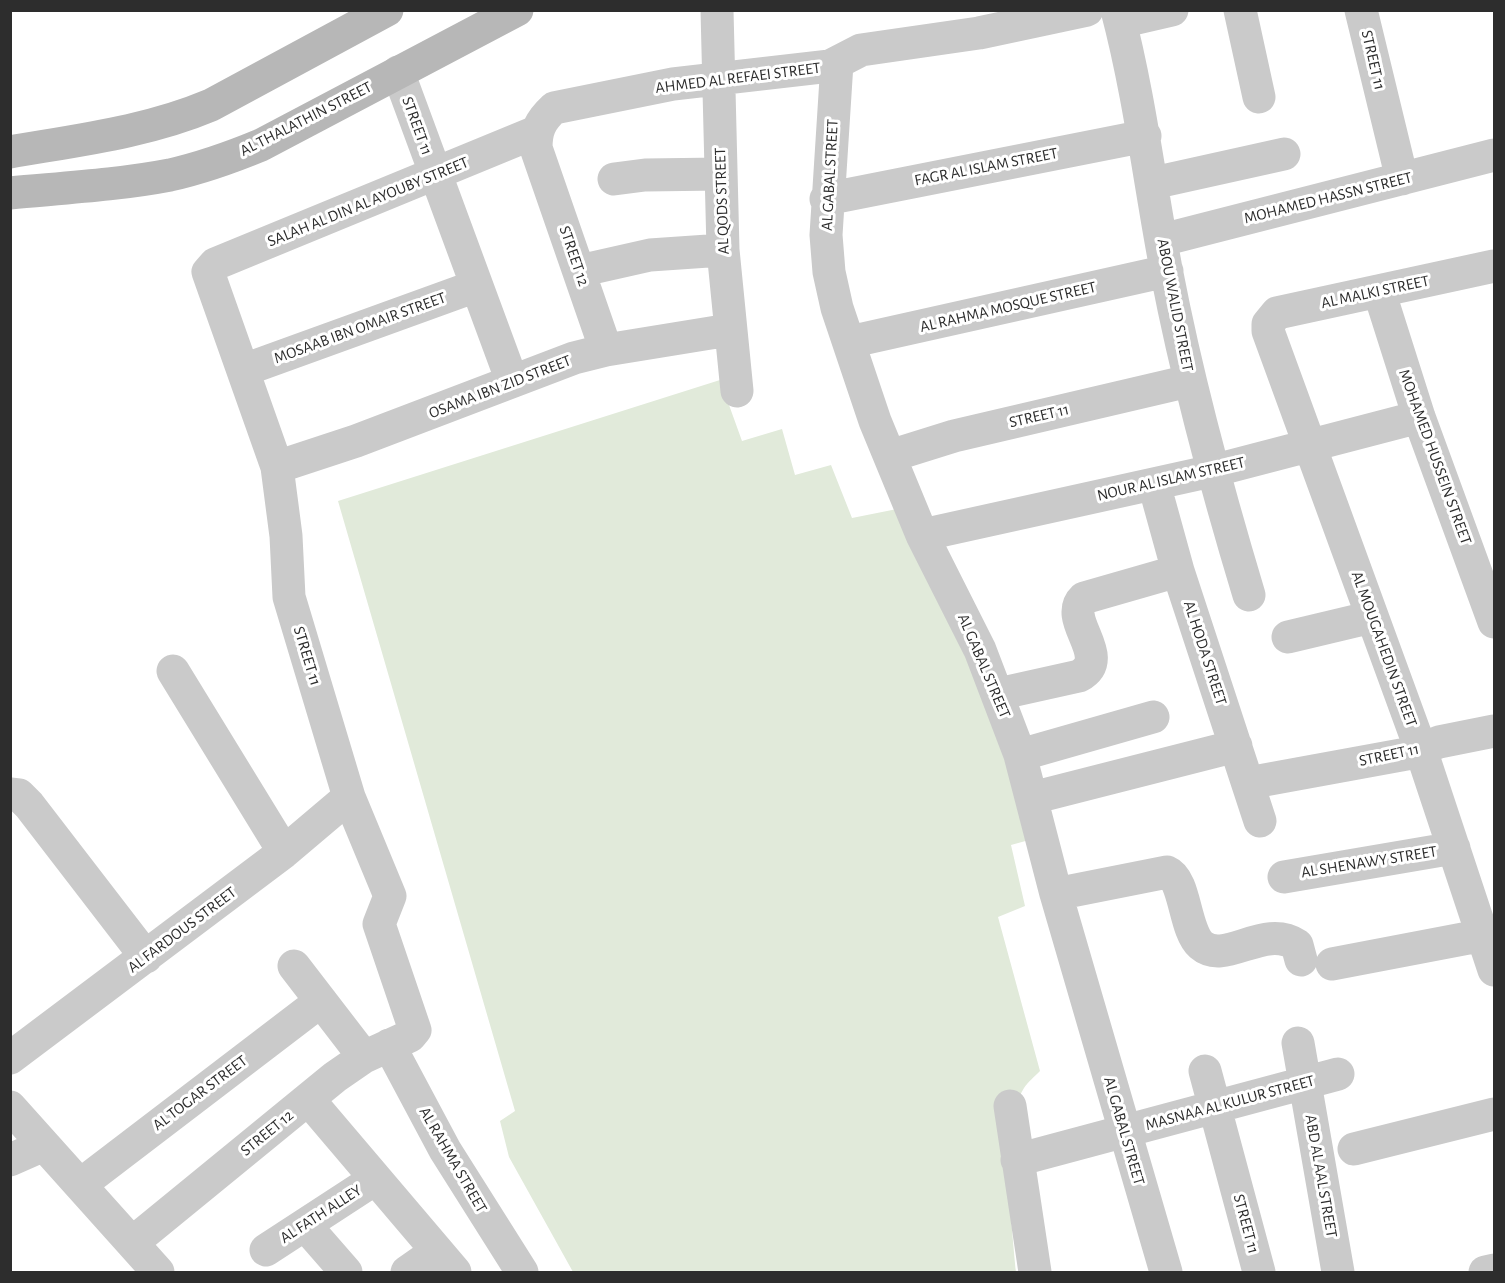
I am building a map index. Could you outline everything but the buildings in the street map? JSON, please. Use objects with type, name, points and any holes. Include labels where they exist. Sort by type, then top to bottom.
[{"type":"street","points":[[10,152],[152,127],[182,117],[211,105],[387,10]]},
{"type":"street","name":"AL THALATHIN STREET","points":[[10,193],[141,180],[202,166],[261,145],[516,10]]},
{"type":"street","name":"AL QODS STREET","points":[[717,10],[723,250],[729,330],[737,392]]},
{"type":"street","name":"AHMED AL REFAEI STREET","points":[[539,147],[543,119],[554,108],[568,103],[717,78],[830,66],[861,50],[979,33],[1086,10]]},
{"type":"street","points":[[1118,16],[1172,10]]},
{"type":"street","points":[[1240,10],[1259,97]]},
{"type":"street","name":"STREET 11","points":[[1361,10],[1402,179]]},
{"type":"street","name":"ABOU WALID STREET","points":[[1118,16],[1145,136],[1164,256],[1189,381],[1212,471],[1249,595]]},
{"type":"street","name":"AL GABAL STREET","points":[[837,63],[826,199],[830,272],[849,342],[875,421],[922,535],[980,650],[999,694],[1020,755],[1056,894],[1123,1132],[1166,1272]]},
{"type":"street","name":"STREET 11","points":[[398,72],[512,381]]},
{"type":"street","name":"FAGR AL ISLAM STREET","points":[[826,199],[1145,136]]},
{"type":"street","name":"SALAH AL DIN AL AYOUBY STREET","points":[[208,278],[210,267],[215,264],[435,174],[539,147]]},
{"type":"street","name":"STREET 12","points":[[539,147],[606,350]]},
{"type":"street","points":[[1153,183],[1284,154]]},
{"type":"street","name":"MOHAMED HASSN STREET","points":[[1164,256],[1402,179],[1494,155]]},
{"type":"street","points":[[614,179],[721,174]]},
{"type":"street","points":[[579,272],[650,255],[723,250]]},
{"type":"street","name":"AL RAHMA MOSQUE STREET","points":[[849,342],[1164,256]]},
{"type":"street","name":"AL MALKI STREET","points":[[1268,331],[1271,318],[1277,313],[1494,266]]},
{"type":"street","name":"STREET 11","points":[[208,278],[244,370],[277,467],[286,536],[289,597],[349,797],[390,896],[379,924],[394,1041]]},
{"type":"street","name":"MOSAAB IBN OMAIR STREET","points":[[244,370],[476,286]]},
{"type":"street","name":"MOHAMED HUSSEIN STREET","points":[[1379,291],[1419,417],[1494,622]]},
{"type":"street","name":"OSAMA IBN ZID STREET","points":[[277,467],[356,441],[563,362],[606,350],[729,330]]},
{"type":"street","name":"AL MOUGAHEDIN STREET","points":[[1268,331],[1421,750],[1494,970]]},
{"type":"street","name":"STREET 11","points":[[890,456],[954,436],[1189,381]]},
{"type":"street","name":"NOUR AL ISLAM STREET","points":[[922,535],[1212,471],[1419,417]]},
{"type":"street","name":"AL HODA STREET","points":[[1154,484],[1178,571],[1260,821]]},
{"type":"street","points":[[999,694],[1079,676],[1087,672],[1092,657],[1078,613],[1080,602],[1084,598],[1178,571]]},
{"type":"street","points":[[1288,637],[1372,617]]},
{"type":"street","points":[[172,671],[284,852]]},
{"type":"street","points":[[1020,755],[1153,717]]},
{"type":"street","name":"STREET 11","points":[[1248,783],[1421,750],[1439,742],[1494,731]]},
{"type":"street","points":[[1032,798],[1236,747]]},
{"type":"street","points":[[10,794],[19,795],[28,805],[146,957]]},
{"type":"street","name":"AL FARDOUS STREET","points":[[10,1058],[284,852],[349,797]]},
{"type":"street","name":"AL SHENAWY STREET","points":[[1284,877],[1454,848]]},
{"type":"street","points":[[1056,894],[1167,872],[1175,879],[1194,937],[1201,945],[1211,950],[1221,951],[1275,937],[1288,939],[1316,962],[1484,935]]},
{"type":"street","points":[[294,966],[321,1001],[394,1041]]},
{"type":"street","name":"AL TOGAR STREET","points":[[80,1185],[321,1001]]},
{"type":"street","name":"STREET 12","points":[[139,1261],[308,1099],[335,1077],[394,1041]]},
{"type":"street","name":"AL RAHMA STREET","points":[[394,1041],[445,1150],[522,1272]]},
{"type":"street","name":"ABD AL AAL STREET","points":[[1298,1043],[1338,1272]]},
{"type":"street","name":"STREET 11","points":[[1205,1071],[1259,1272]]},
{"type":"street","name":"MASNAA AL KULUR STREET","points":[[1017,1160],[1338,1074]]},
{"type":"street","points":[[308,1099],[446,1262],[407,1272]]},
{"type":"street","points":[[1010,1106],[1035,1272]]},
{"type":"street","points":[[10,1107],[80,1185],[139,1261]]},
{"type":"street","points":[[1354,1149],[1494,1114]]},
{"type":"street","points":[[10,1160],[44,1145]]},
{"type":"street","name":"AL FATH ALLEY","points":[[267,1250],[375,1179]]},
{"type":"street","points":[[305,1225],[346,1272]]},
{"type":"street","points":[[1485,1272],[1494,1270]]},
{"type":"green space","points":[[720,380],[742,441],[782,429],[795,475],[831,465],[852,518],[912,506],[1040,837],[1011,845],[1025,906],[998,917],[1040,1071],[1024,1088],[1012,1126],[1009,1177],[1016,1272],[573,1272],[509,1157],[500,1121],[515,1111],[338,501]]}]
